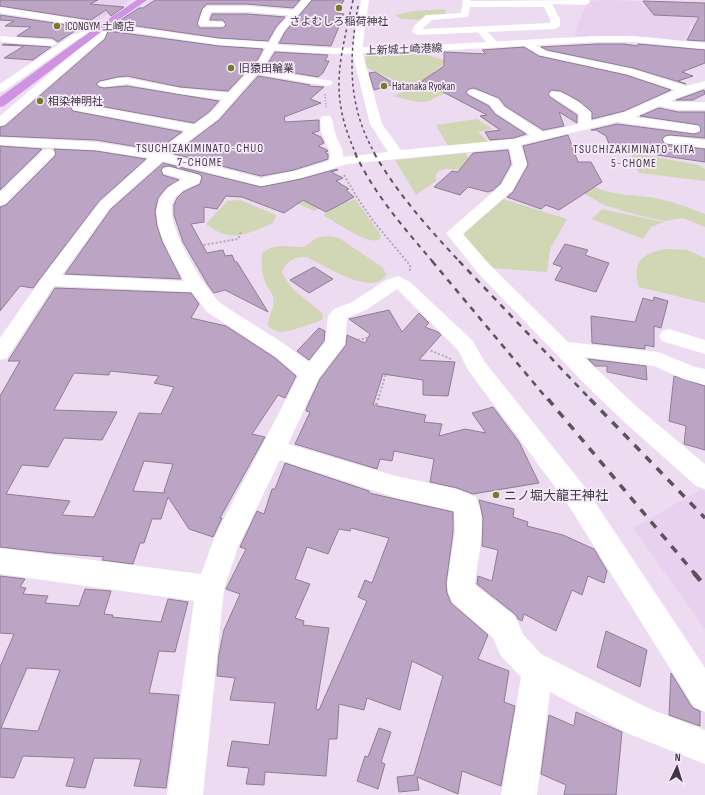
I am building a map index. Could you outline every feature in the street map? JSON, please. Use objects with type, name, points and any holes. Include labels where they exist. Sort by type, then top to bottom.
[{"type":"highway","points":[[0,103],[101,28],[142,0]]},
{"type":"street","points":[[0,353],[49,280],[103,208],[154,161],[214,116],[255,71],[272,47],[280,30],[308,0]]},
{"type":"street","points":[[365,0],[357,51],[376,124],[382,135],[398,156]]},
{"type":"street","points":[[546,2],[549,15],[555,19],[555,26],[417,32],[417,28],[429,17],[469,15],[466,2],[506,2],[546,2],[586,2],[584,0]]},
{"type":"street","points":[[220,24],[203,24],[207,9],[247,9],[296,13]]},
{"type":"street","name":"上新城土崎港線","points":[[0,10],[45,14],[101,28],[204,41],[272,47],[357,51],[597,39],[626,39],[705,46]]},
{"type":"street","points":[[29,23],[45,14]]},
{"type":"street","points":[[0,89],[80,34],[101,28],[102,32],[100,36],[0,122]]},
{"type":"street","points":[[0,39],[17,30]]},
{"type":"street","points":[[481,30],[494,45]]},
{"type":"street","points":[[0,39],[52,43]]},
{"type":"street","points":[[527,43],[543,53],[629,71],[686,90]]},
{"type":"street","points":[[33,55],[48,56]]},
{"type":"street","points":[[6,71],[24,72]]},
{"type":"street","points":[[255,71],[327,83]]},
{"type":"street","points":[[104,84],[127,81],[180,91],[231,97]]},
{"type":"street","points":[[0,152],[48,153],[154,161],[213,169],[261,182],[296,176],[336,163],[514,143],[629,115],[672,95],[705,84]]},
{"type":"street","points":[[473,92],[494,102],[500,110],[540,136]]},
{"type":"street","points":[[555,94],[585,113],[584,125]]},
{"type":"street","points":[[659,102],[678,106],[705,106]]},
{"type":"street","points":[[78,106],[196,129]]},
{"type":"street","points":[[617,118],[694,129]]},
{"type":"street","points":[[326,119],[328,132],[337,152],[336,163]]},
{"type":"street","points":[[654,124],[657,138],[705,144]]},
{"type":"street","points":[[0,141],[96,146],[154,161],[194,178],[194,180],[179,186],[168,197],[164,209],[172,244],[176,252],[197,287],[214,308],[283,352],[310,374]]},
{"type":"street","points":[[514,143],[520,164],[507,188],[482,212],[454,233],[484,268],[629,413],[705,479]]},
{"type":"street","points":[[0,201],[48,153]]},
{"type":"street","points":[[49,280],[197,287]]},
{"type":"street","points":[[186,795],[210,588],[225,545],[310,374],[335,344],[338,316],[341,313],[359,306],[392,284],[398,282],[466,346],[475,365],[576,495],[705,696]]},
{"type":"street","points":[[669,336],[705,346]]},
{"type":"street","points":[[563,348],[658,359],[690,374],[705,377]]},
{"type":"street","points":[[274,449],[396,487],[457,500],[467,505],[468,532],[461,584],[462,592],[504,627],[512,645],[530,665],[641,722],[705,747]]},
{"type":"street","points":[[0,561],[210,588]]},
{"type":"street","points":[[519,795],[538,669]]},
{"type":"path","points":[[213,169],[233,154],[267,133]]},
{"type":"path","points":[[336,163],[340,167],[361,203],[386,237],[408,262],[411,268],[398,282]]},
{"type":"path","points":[[103,208],[147,210],[164,209]]},
{"type":"path","points":[[176,252],[196,246],[238,239],[241,232]]},
{"type":"path","points":[[335,342],[356,341],[372,336],[395,336],[429,352],[459,362],[475,365]]},
{"type":"path","points":[[292,412],[355,424],[372,418],[393,350],[395,336]]},
{"type":"shaded area","points":[[54,0],[130,0],[98,21],[91,22],[51,16]]},
{"type":"shaded area","points":[[605,0],[705,3],[705,28],[689,26],[689,30],[683,42],[646,36],[644,39],[575,38],[576,28],[588,1]]},
{"type":"shaded area","points":[[702,489],[705,492],[705,629],[633,528]]},
{"type":"green space","points":[[445,9],[446,15],[426,16],[420,20],[401,19],[395,15],[414,11]]},
{"type":"green space","points":[[420,50],[426,55],[448,61],[433,72],[469,83],[434,98],[431,101],[421,102],[393,96],[412,88],[365,67],[366,52]]},
{"type":"green space","points":[[477,119],[493,129],[478,132],[490,143],[449,148],[436,125]]},
{"type":"green space","points":[[630,152],[698,165],[705,169],[705,181],[639,173]]},
{"type":"green space","points":[[465,153],[475,168],[472,173],[452,169],[442,170],[436,175],[436,181],[416,195],[395,160]]},
{"type":"green space","points":[[586,183],[603,190],[620,194],[655,198],[687,207],[705,214],[705,227],[683,218],[664,221],[604,205],[576,189]]},
{"type":"green space","points":[[314,195],[340,196],[347,202],[355,199],[381,235],[380,239],[375,241],[360,237],[343,227],[323,215],[331,210],[324,206],[314,211],[297,203]]},
{"type":"green space","points":[[503,199],[567,219],[550,249],[547,272],[491,268],[462,235]]},
{"type":"green space","points":[[240,200],[276,215],[273,223],[255,231],[239,235],[223,234],[206,224],[227,201]]},
{"type":"green space","points":[[602,209],[664,222],[651,227],[643,239],[592,219]]},
{"type":"green space","points":[[329,236],[339,238],[382,267],[386,273],[385,277],[377,282],[361,282],[342,275],[307,257],[295,258],[286,265],[282,272],[294,290],[323,314],[322,320],[283,332],[279,332],[268,326],[274,300],[263,275],[262,253],[270,248],[281,246],[304,247],[318,237]]},
{"type":"green space","points":[[667,249],[687,250],[705,258],[705,303],[639,287],[636,271],[641,260],[651,253]]},
{"type":"building","points":[[0,0],[98,0],[90,4],[124,7],[111,16],[106,10],[91,20],[0,6]]},
{"type":"building","points":[[155,0],[300,0],[293,8],[247,4],[207,4],[202,9],[197,24],[200,28],[223,28],[226,25],[223,20],[210,20],[212,14],[247,14],[285,17],[276,27],[268,41],[219,38],[116,23],[139,8],[143,8]]},
{"type":"building","points":[[312,0],[344,0],[337,13],[344,14],[331,46],[279,43],[285,32]]},
{"type":"building","points":[[643,1],[705,3],[705,41],[687,40],[699,17],[654,15]]},
{"type":"building","points":[[0,15],[81,27],[58,42],[52,38],[17,36],[31,27],[5,26],[14,21],[0,20]]},
{"type":"building","points":[[108,31],[219,46],[263,49],[258,59],[228,91],[180,87],[127,76],[100,81],[96,84],[99,87],[104,88],[127,86],[219,101],[209,112],[194,123],[77,102],[70,106],[73,111],[182,132],[157,150],[96,140],[0,136],[0,127],[5,126],[105,39]]},
{"type":"building","points":[[624,44],[638,46],[638,44],[705,50],[705,63],[682,72],[693,76],[678,81],[686,84],[633,68],[547,50],[541,47]]},
{"type":"building","points":[[2,45],[51,47],[33,60],[4,58],[24,46]]},
{"type":"building","points":[[524,47],[539,56],[626,75],[671,90],[624,111],[592,119],[592,112],[579,101],[561,91],[551,90],[548,94],[550,97],[577,115],[577,123],[559,112],[564,126],[543,130],[505,106],[499,98],[474,88],[469,89],[466,92],[468,95],[489,106],[495,114],[526,134],[514,138],[490,140],[485,132],[500,130],[480,116],[487,115],[422,81],[444,66],[444,52],[486,54],[482,50]]},
{"type":"building","points":[[275,52],[328,55],[325,61],[329,61],[323,73],[318,77],[265,68]]},
{"type":"building","points":[[375,72],[395,84],[374,90],[369,73]]},
{"type":"building","points":[[258,76],[310,85],[309,86],[324,87],[310,99],[321,103],[284,117],[285,122],[319,120],[319,131],[312,133],[321,137],[324,143],[318,146],[328,151],[325,152],[328,154],[328,159],[294,170],[261,176],[174,154],[219,120]]},
{"type":"building","points":[[704,90],[705,94],[693,100],[676,100]]},
{"type":"building","points":[[659,108],[678,112],[705,112],[705,138],[670,135],[665,136],[662,139],[665,144],[705,149],[705,162],[657,155],[657,149],[619,147],[618,145],[609,144],[606,136],[596,130],[591,130],[617,124],[694,134],[700,132],[701,129],[699,125],[640,116]]},
{"type":"building","points":[[568,135],[578,162],[591,162],[602,182],[559,210],[546,205],[541,209],[507,197],[513,192],[528,165],[523,146]]},
{"type":"building","points":[[0,146],[42,149],[0,190]]},
{"type":"building","points":[[54,149],[96,151],[146,159],[99,201],[33,288],[20,286],[0,311],[0,207],[6,205],[54,157],[56,154]]},
{"type":"building","points":[[508,150],[511,164],[500,184],[492,191],[488,192],[468,187],[460,195],[434,187],[452,171],[458,172],[473,153]]},
{"type":"building","points":[[163,163],[261,187],[301,179],[337,169],[338,170],[331,172],[343,178],[336,181],[349,189],[346,190],[354,197],[326,212],[303,200],[284,213],[242,197],[226,196],[217,209],[204,207],[204,222],[191,224],[207,253],[223,250],[225,256],[232,255],[235,262],[237,262],[268,312],[225,290],[214,293],[208,285],[183,242],[174,215],[174,205],[177,198],[183,192],[200,184],[202,177],[199,174],[169,166],[163,167],[161,170],[163,175],[179,180],[167,187],[158,198],[155,212],[157,226],[162,241],[181,279],[65,274],[111,209]]},
{"type":"building","points":[[565,244],[588,250],[585,255],[609,263],[596,292],[555,280],[562,267],[553,264]]},
{"type":"building","points":[[314,267],[333,279],[309,293],[290,280]]},
{"type":"building","points":[[55,288],[191,293],[199,304],[191,318],[226,326],[275,358],[296,376],[285,398],[278,395],[252,434],[265,437],[220,518],[222,518],[213,537],[189,529],[168,497],[161,519],[152,519],[144,543],[140,543],[133,564],[102,560],[104,557],[0,547],[0,396],[20,361],[8,361]],"holes":[[[110,371],[159,376],[154,383],[174,387],[161,414],[139,413],[94,517],[62,515],[70,501],[6,494],[22,465],[48,467],[64,438],[102,440],[117,412],[54,410],[74,373],[109,375]],[[144,461],[173,464],[164,491],[165,493],[133,491]]]},
{"type":"building","points":[[654,297],[668,301],[661,328],[654,326],[654,347],[645,345],[645,349],[592,343],[591,316],[635,322],[643,298],[653,301]]},
{"type":"building","points":[[389,310],[402,332],[419,313],[429,323],[425,327],[438,332],[441,335],[419,360],[455,362],[448,396],[423,395],[423,380],[383,374],[373,405],[426,415],[424,422],[442,424],[439,436],[465,429],[486,433],[472,413],[493,407],[519,442],[539,483],[473,494],[457,488],[430,482],[434,459],[394,451],[392,461],[380,459],[377,469],[295,444],[310,412],[306,411],[307,407],[320,379],[346,345],[347,335],[365,343],[370,334],[349,319]]},
{"type":"building","points":[[319,328],[325,331],[324,341],[309,360],[297,351]]},
{"type":"building","points":[[588,359],[646,366],[647,380],[607,372],[607,366],[595,366]]},
{"type":"building","points":[[674,376],[705,386],[705,450],[684,444],[686,426],[669,421]]},
{"type":"building","points":[[285,463],[369,491],[369,493],[453,512],[453,532],[446,584],[447,593],[451,603],[488,635],[478,659],[509,671],[504,702],[515,706],[501,786],[462,771],[458,794],[417,777],[419,790],[399,792],[397,777],[414,775],[443,676],[412,661],[400,710],[367,698],[364,710],[339,704],[337,739],[329,739],[326,776],[265,772],[264,785],[246,784],[249,768],[227,766],[232,741],[269,745],[275,703],[230,700],[235,678],[217,676],[219,654],[224,630],[240,594],[226,589],[246,549],[240,547],[257,511],[264,514],[272,489],[275,489]],"holes":[[[351,528],[389,538],[372,583],[365,580],[358,597],[367,601],[319,710],[316,709],[329,628],[303,625],[304,621],[295,618],[310,584],[295,579],[307,547],[328,554],[339,529],[350,531]]]},
{"type":"building","points":[[479,500],[514,509],[513,517],[528,522],[527,526],[563,535],[594,549],[607,571],[604,583],[588,576],[582,595],[572,590],[556,631],[524,614],[522,621],[518,619],[516,615],[477,584],[478,576],[492,581],[498,550],[482,546],[483,518]]},
{"type":"building","points":[[0,576],[25,579],[20,587],[26,588],[23,594],[48,596],[45,603],[79,606],[85,589],[111,591],[104,614],[113,615],[112,617],[161,622],[168,599],[188,602],[175,652],[159,651],[149,693],[179,695],[166,788],[134,786],[141,759],[94,758],[85,788],[66,786],[75,758],[23,756],[14,778],[0,777],[0,667],[14,634],[0,633]],"holes":[[[27,668],[60,670],[38,731],[1,728]]]},
{"type":"building","points":[[606,631],[647,650],[640,687],[597,667]]},
{"type":"building","points":[[671,673],[693,708],[700,711],[700,726],[669,715]]},
{"type":"building","points":[[576,712],[622,732],[616,795],[564,795],[566,785],[541,774],[549,715],[574,726]]},
{"type":"building","points":[[379,728],[391,732],[381,762],[385,764],[378,789],[357,781],[365,756],[368,757]]},
{"type":"railway","points":[[353,0],[341,59],[339,95],[347,132],[356,154]]},
{"type":"railway","points":[[358,6],[352,63],[355,100],[359,118],[375,154]]},
{"type":"railway","points":[[355,153],[380,197],[433,262]]},
{"type":"railway","points":[[374,153],[383,168],[414,210],[460,262]]},
{"type":"railway","points":[[432,261],[548,400]]},
{"type":"railway","points":[[459,261],[591,400]]},
{"type":"railway","points":[[548,399],[695,574]]},
{"type":"railway","points":[[590,399],[705,518]]},
{"type":"railway","points":[[694,573],[705,586]]},
{"type":"place","name":"さよむしろ稲荷神社","points":[[339,8]]},
{"type":"place","name":"ICONGYM 土崎店","points":[[57,26]]},
{"type":"place","name":"旧猿田輪業","points":[[231,68]]},
{"type":"place","name":"Hatanaka Ryokan","points":[[384,86]]},
{"type":"place","name":"相染神明社","points":[[40,101]]},
{"type":"place","name":"ニノ堀大龍王神社","points":[[496,495]]},
{"type":"district","name":"TSUCHIZAKIMINATO-CHUO 7-CHOME","points":[[200,155]]},
{"type":"district","name":"TSUCHIZAKIMINATO-KITA 5-CHOME","points":[[634,156]]}]
